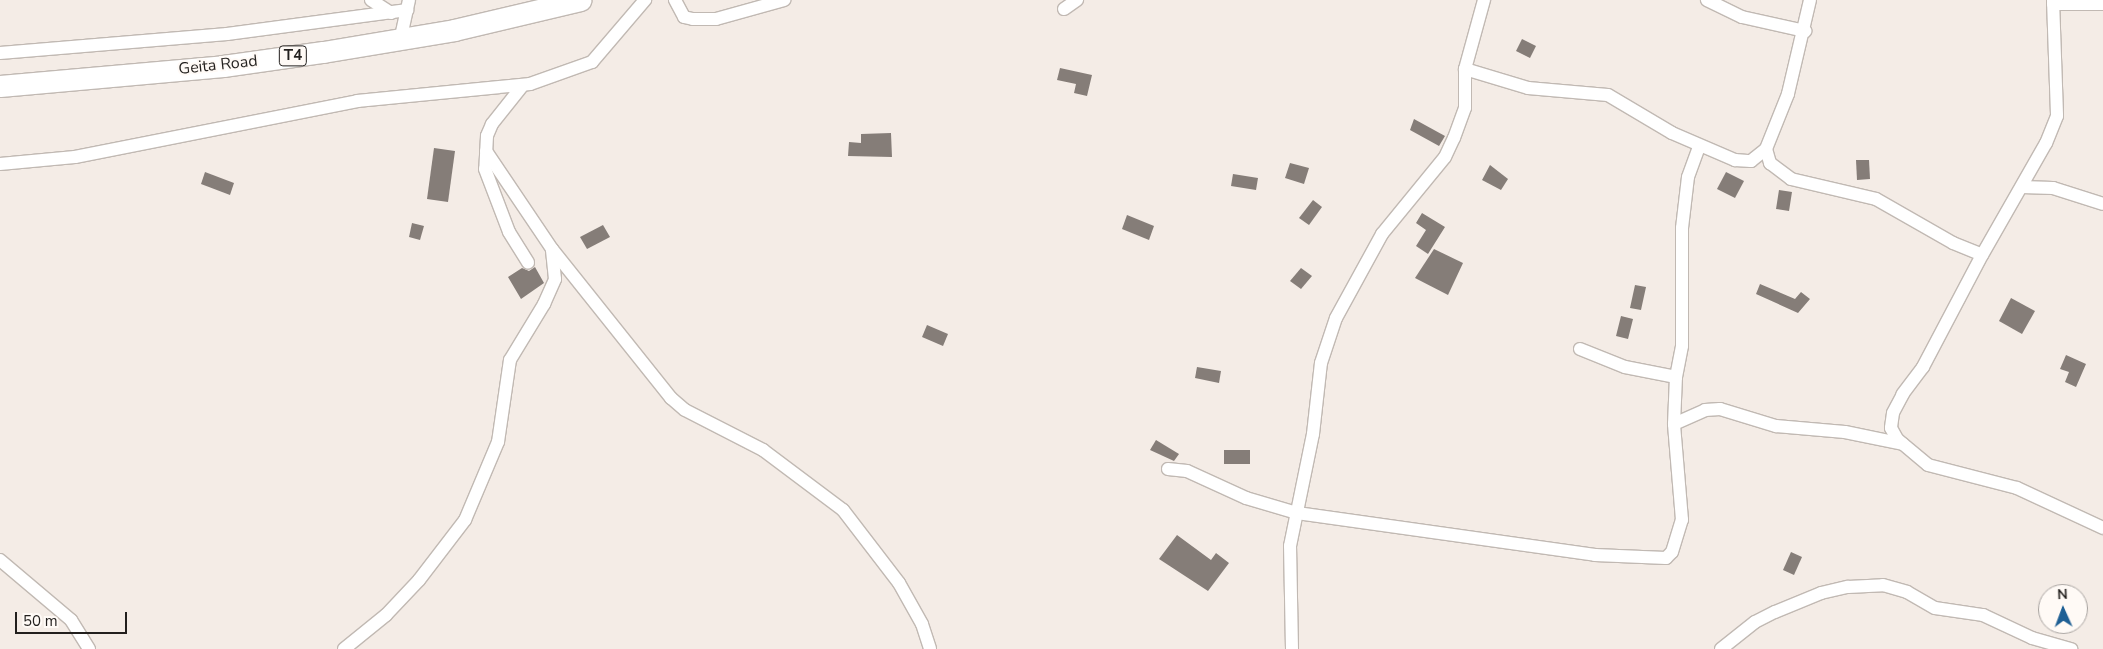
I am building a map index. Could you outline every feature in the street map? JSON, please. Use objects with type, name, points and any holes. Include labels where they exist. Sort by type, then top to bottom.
[{"type":"highway","name":"Geita Road","points":[[0,86],[223,66],[400,40],[581,0]]},
{"type":"street","points":[[371,0],[391,13]]},
{"type":"street","points":[[0,164],[75,157],[357,101],[438,90],[523,85],[555,77],[592,62],[645,0]]},
{"type":"street","points":[[675,0],[684,17],[693,19],[716,18],[784,0]]},
{"type":"street","points":[[1064,9],[1077,0]]},
{"type":"street","points":[[1292,649],[1290,546],[1316,414],[1319,373],[1336,318],[1382,234],[1445,157],[1465,108],[1465,69],[1484,0]]},
{"type":"street","points":[[1707,0],[1723,4],[1742,17],[1805,31]]},
{"type":"street","points":[[1465,69],[1521,87],[1608,95],[1699,146],[1744,161],[1757,157],[1766,149],[1788,94],[1805,31],[1810,0]]},
{"type":"street","points":[[2103,4],[2053,2],[2057,116],[2046,143],[1982,255],[1923,367],[1893,413],[1891,428],[1903,444],[1928,465],[2016,488],[2103,528]]},
{"type":"street","points":[[0,53],[218,35],[391,13],[408,5]]},
{"type":"street","points":[[400,40],[408,5]]},
{"type":"street","points":[[523,85],[492,124],[486,152],[485,170],[492,193],[528,263]]},
{"type":"street","points":[[1168,469],[1195,474],[1246,498],[1297,513],[1595,555],[1666,558],[1672,552],[1682,520],[1674,424],[1676,377],[1682,346],[1684,198],[1699,146]]},
{"type":"street","points":[[1766,149],[1770,163],[1782,175],[1876,199],[1907,218],[1982,255]]},
{"type":"street","points":[[486,152],[552,249],[671,398],[685,410],[763,450],[843,510],[899,583],[922,624],[930,649]]},
{"type":"street","points":[[2022,187],[2053,188],[2103,204]]},
{"type":"street","points":[[344,649],[386,615],[412,588],[466,520],[498,442],[510,360],[552,286],[555,270],[552,249]]},
{"type":"street","points":[[1580,349],[1624,367],[1676,377]]},
{"type":"street","points":[[1674,424],[1705,410],[1720,409],[1776,426],[1844,432],[1885,443],[1903,444]]},
{"type":"street","points":[[0,560],[71,620],[89,649]]},
{"type":"street","points":[[1721,649],[1755,622],[1775,612],[1821,594],[1848,587],[1882,585],[1907,592],[1935,608],[1983,615],[2032,638],[2071,649]]},
{"type":"building","points":[[1522,39],[1536,46],[1530,58],[1516,51]]},
{"type":"building","points":[[1060,68],[1092,75],[1087,96],[1074,93],[1076,84],[1057,80]]},
{"type":"building","points":[[1414,119],[1445,136],[1439,146],[1410,130]]},
{"type":"building","points":[[891,133],[892,157],[848,156],[849,142],[861,143],[861,134]]},
{"type":"building","points":[[434,148],[455,151],[448,202],[427,199]]},
{"type":"building","points":[[1856,160],[1869,160],[1870,179],[1857,180]]},
{"type":"building","points":[[1290,163],[1309,168],[1304,184],[1285,178]]},
{"type":"building","points":[[1490,165],[1508,179],[1501,190],[1482,180]]},
{"type":"building","points":[[205,172],[234,183],[230,195],[201,184]]},
{"type":"building","points":[[1726,172],[1744,181],[1735,198],[1717,189]]},
{"type":"building","points":[[1233,174],[1258,178],[1256,190],[1231,186]]},
{"type":"building","points":[[1779,190],[1792,192],[1789,211],[1776,209]]},
{"type":"building","points":[[1313,200],[1322,207],[1309,225],[1299,218]]},
{"type":"building","points":[[1422,213],[1445,227],[1428,254],[1416,246],[1426,230],[1416,223]]},
{"type":"building","points":[[1127,215],[1154,226],[1149,240],[1122,229]]},
{"type":"building","points":[[412,223],[424,226],[420,240],[409,237]]},
{"type":"building","points":[[603,225],[610,237],[587,249],[580,237]]},
{"type":"building","points":[[1434,249],[1463,263],[1448,295],[1415,278]]},
{"type":"building","points":[[535,267],[544,283],[521,299],[508,277],[522,268],[529,271]]},
{"type":"building","points":[[1301,268],[1312,276],[1301,289],[1290,281]]},
{"type":"building","points":[[1760,284],[1795,299],[1801,292],[1810,299],[1798,313],[1756,294]]},
{"type":"building","points":[[1635,285],[1646,287],[1641,310],[1630,308]]},
{"type":"building","points":[[2011,298],[2035,311],[2022,334],[1999,321]]},
{"type":"building","points":[[1621,316],[1633,319],[1628,339],[1616,336]]},
{"type":"building","points":[[927,325],[948,334],[943,346],[922,337]]},
{"type":"building","points":[[2066,355],[2086,364],[2076,387],[2065,382],[2069,372],[2060,369]]},
{"type":"building","points":[[1197,367],[1221,371],[1219,383],[1195,378]]},
{"type":"building","points":[[1156,440],[1179,454],[1174,461],[1150,450]]},
{"type":"building","points":[[1224,450],[1250,450],[1250,464],[1224,464]]},
{"type":"building","points":[[1177,535],[1211,560],[1216,553],[1229,563],[1208,591],[1159,559]]},
{"type":"building","points":[[1791,552],[1802,557],[1794,575],[1783,570]]}]
